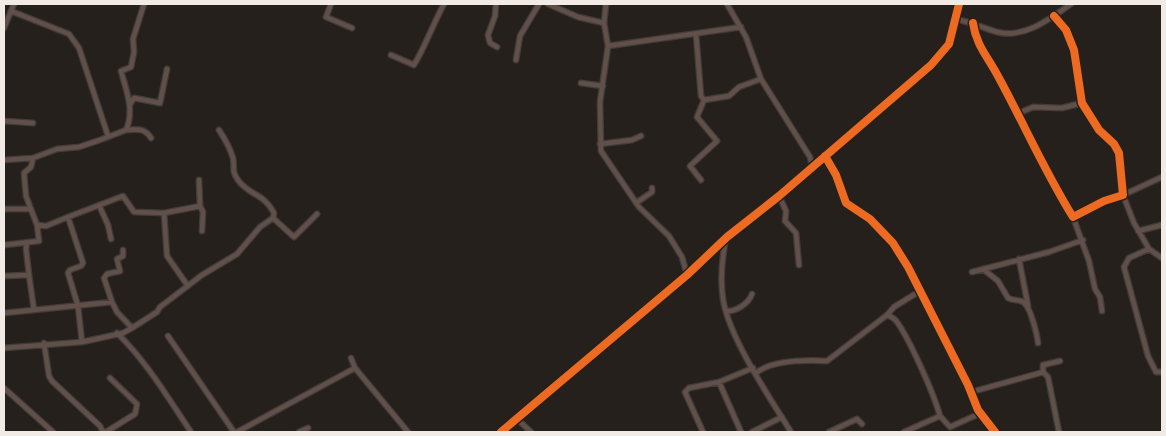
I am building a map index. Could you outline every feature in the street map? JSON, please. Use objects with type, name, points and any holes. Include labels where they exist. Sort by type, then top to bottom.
[{"type":"street","points":[[4,28],[14,4]]},
{"type":"street","points":[[126,130],[130,116],[130,105],[121,71],[131,67],[134,52],[133,39],[144,4]]},
{"type":"street","points":[[331,4],[326,17],[352,28]]},
{"type":"street","points":[[391,55],[414,65],[429,39],[433,23],[444,4]]},
{"type":"street","points":[[496,4],[495,16],[488,35],[490,43],[497,47]]},
{"type":"street","points":[[516,60],[520,36],[539,4]]},
{"type":"street","points":[[548,4],[578,17],[604,23]]},
{"type":"street","points":[[606,4],[604,23],[608,46],[599,122],[601,151],[636,203],[669,236],[682,257],[687,275]]},
{"type":"street","points":[[727,4],[741,27],[761,79],[810,157],[812,166]]},
{"type":"street","points":[[501,432],[687,275],[727,237],[779,196],[931,65],[949,44],[959,4]]},
{"type":"street","points":[[956,19],[997,32],[1012,33],[1024,31],[1054,16],[1071,4]]},
{"type":"street","points":[[11,11],[69,34],[79,48],[108,136]]},
{"type":"street","points":[[1054,16],[1066,30],[1074,50],[1082,103],[1099,130],[1114,144],[1119,153],[1123,195],[1138,231],[1149,249],[1162,258]]},
{"type":"street","points":[[973,23],[974,35],[982,52],[999,78],[1047,175],[1073,217],[1083,240],[1102,311]]},
{"type":"street","points":[[608,46],[741,27]]},
{"type":"street","points":[[696,34],[701,96],[704,100]]},
{"type":"street","points":[[130,105],[134,98],[160,103],[167,69]]},
{"type":"street","points":[[704,100],[729,96],[739,87],[761,79]]},
{"type":"street","points":[[581,84],[603,86]]},
{"type":"street","points":[[702,180],[690,166],[717,142],[697,116],[704,100]]},
{"type":"street","points":[[1017,114],[1040,106],[1062,108],[1082,103]]},
{"type":"street","points":[[4,121],[33,123]]},
{"type":"street","points":[[4,160],[33,158],[56,149],[79,147],[126,130],[139,128],[148,133],[151,138]]},
{"type":"street","points":[[218,130],[229,147],[233,161],[232,170],[239,182],[269,202],[274,214],[273,218],[294,238],[317,214]]},
{"type":"street","points":[[600,144],[632,140],[641,136]]},
{"type":"street","points":[[825,156],[836,175],[846,203],[870,219],[893,243],[920,291],[981,413],[995,432]]},
{"type":"street","points":[[810,157],[818,161]]},
{"type":"street","points":[[4,245],[39,241],[37,225],[26,196],[24,172],[31,167],[33,158]]},
{"type":"street","points":[[1073,217],[1104,201],[1123,195],[1162,176]]},
{"type":"street","points":[[199,180],[202,231]]},
{"type":"street","points":[[636,203],[652,192],[652,188]]},
{"type":"street","points":[[37,225],[46,226],[123,196],[134,212],[164,213],[200,206]]},
{"type":"street","points":[[779,196],[786,211],[785,221],[796,234],[799,265]]},
{"type":"street","points":[[99,205],[108,225],[111,239]]},
{"type":"street","points":[[4,209],[31,209]]},
{"type":"street","points":[[164,213],[167,256],[188,286]]},
{"type":"street","points":[[68,217],[83,263],[82,266],[70,270],[68,273],[78,306],[82,342]]},
{"type":"street","points":[[4,348],[44,343],[82,342],[105,338],[132,328],[158,312],[160,307],[188,286],[237,254],[260,227],[273,218]]},
{"type":"street","points":[[1138,231],[1162,225]]},
{"type":"street","points":[[727,237],[722,269],[723,299],[726,311],[753,368],[791,432]]},
{"type":"street","points":[[972,272],[1083,240]]},
{"type":"street","points":[[27,243],[26,249],[34,310]]},
{"type":"street","points":[[1149,249],[1129,258],[1124,267],[1148,356],[1156,372],[1162,372]]},
{"type":"street","points":[[123,250],[123,256],[117,259],[120,270],[107,274],[104,278],[108,284],[112,302],[119,315],[132,328]]},
{"type":"street","points":[[1019,259],[1028,306],[1037,333],[1038,343]]},
{"type":"street","points":[[984,269],[998,281],[1008,298],[1022,301],[1028,306]]},
{"type":"street","points":[[4,276],[29,275]]},
{"type":"street","points":[[756,373],[769,366],[808,359],[827,361],[887,315],[894,307],[920,291]]},
{"type":"street","points":[[726,311],[731,312],[742,306],[752,294]]},
{"type":"street","points":[[4,313],[112,302]]},
{"type":"street","points":[[887,315],[896,320],[937,404],[940,416],[950,427],[981,413]]},
{"type":"street","points":[[117,333],[147,365],[161,390],[191,432]]},
{"type":"street","points":[[168,336],[236,432],[355,368]]},
{"type":"street","points":[[44,343],[49,376],[52,381],[105,432],[135,414],[137,404],[110,378]]},
{"type":"street","points":[[351,358],[355,368],[408,432]]},
{"type":"street","points":[[1059,432],[1048,377],[1043,372],[1043,364],[1060,361]]},
{"type":"street","points":[[703,432],[685,392],[688,388],[719,382],[753,368]]},
{"type":"street","points":[[971,392],[1043,372]]},
{"type":"street","points":[[719,382],[741,432]]},
{"type":"street","points":[[4,388],[53,432]]},
{"type":"street","points":[[904,432],[913,430],[940,416]]},
{"type":"street","points":[[752,432],[782,417]]},
{"type":"street","points":[[517,419],[531,432]]},
{"type":"street","points":[[829,432],[857,419],[862,424]]},
{"type":"street","points":[[299,432],[308,428]]},
{"type":"cycle path","points":[[501,432],[687,275],[727,237],[779,196],[931,65],[949,44],[959,4]]},
{"type":"cycle path","points":[[973,23],[980,45],[1073,217],[1104,201],[1123,195],[1119,153],[1114,144],[1099,130],[1082,103],[1074,50],[1066,30],[1054,16]]},
{"type":"cycle path","points":[[825,156],[836,175],[846,203],[870,219],[893,243],[908,267],[968,385],[978,410],[995,432]]}]
